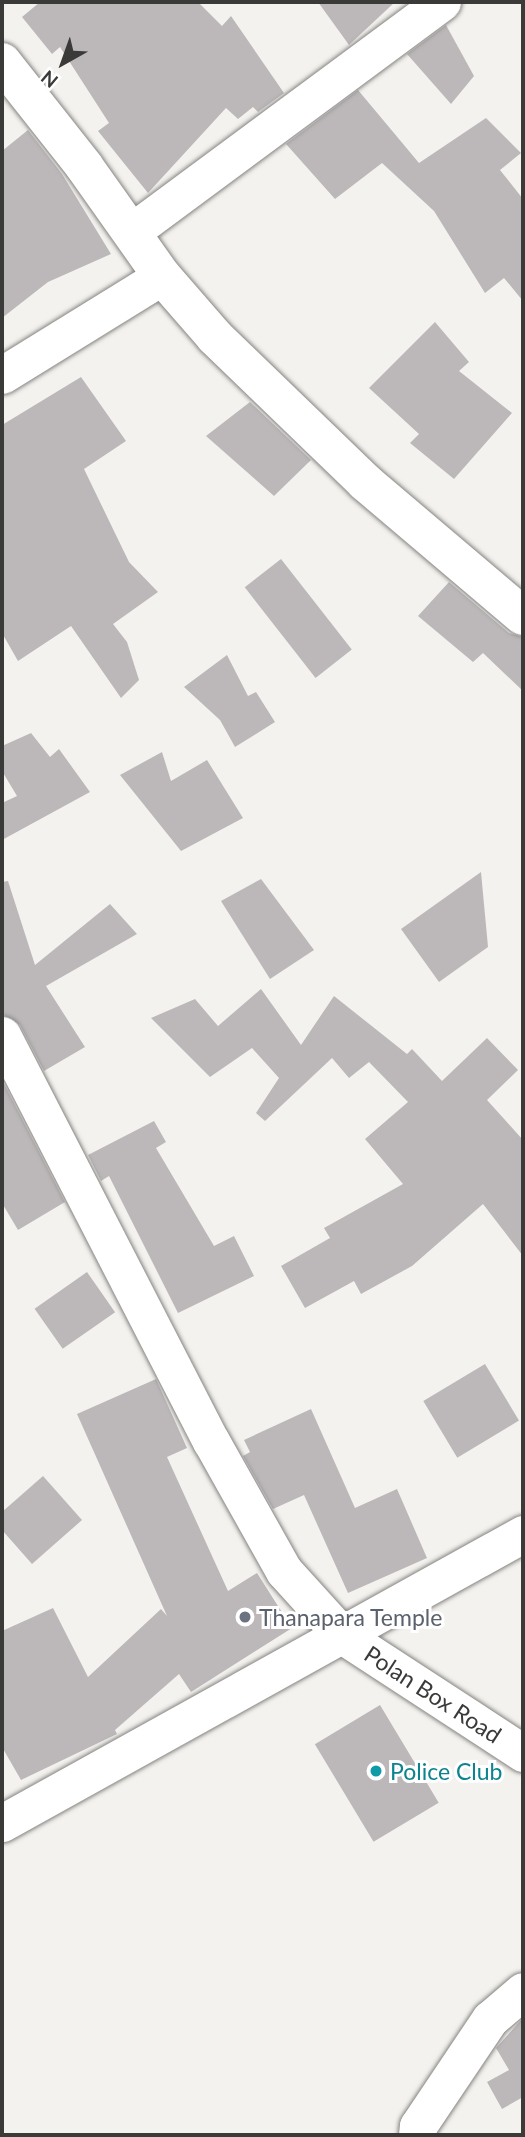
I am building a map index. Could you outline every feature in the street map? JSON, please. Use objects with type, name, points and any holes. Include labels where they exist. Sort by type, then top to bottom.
[{"type":"street","points":[[131,232],[442,2]]},
{"type":"street","points":[[2,62],[162,276],[215,337],[365,482],[523,615]]},
{"type":"street","points":[[2,375],[162,276]]},
{"type":"street","name":"Polan Box Road","points":[[2,1035],[211,1441],[284,1572],[342,1635],[523,1753]]},
{"type":"street","points":[[2,1823],[523,1534]]},
{"type":"street","points":[[417,2135],[418,2126],[490,2019],[523,1992]]},
{"type":"building","points":[[40,2],[198,2],[222,26],[231,16],[284,93],[258,112],[253,107],[238,119],[226,108],[148,193],[98,131],[109,123],[60,47],[52,54],[22,17]]},
{"type":"building","points":[[318,2],[395,2],[349,45]]},
{"type":"building","points":[[446,25],[474,76],[451,104],[407,54]]},
{"type":"building","points":[[358,90],[419,163],[486,118],[521,153],[500,170],[523,199],[523,301],[504,278],[485,293],[434,211],[382,163],[335,199],[286,144]]},
{"type":"building","points":[[28,130],[62,174],[111,254],[48,282],[2,318],[2,151]]},
{"type":"building","points":[[435,322],[469,362],[459,371],[512,413],[454,479],[410,443],[419,434],[369,388]]},
{"type":"building","points":[[81,377],[126,441],[84,469],[129,562],[158,592],[113,624],[127,642],[139,680],[121,698],[71,626],[18,661],[2,633],[2,425]]},
{"type":"building","points":[[250,402],[311,460],[274,496],[206,436]]},
{"type":"building","points":[[281,559],[352,650],[316,678],[245,587]]},
{"type":"building","points":[[449,582],[509,633],[523,637],[523,691],[483,653],[473,662],[418,616]]},
{"type":"building","points":[[227,655],[248,696],[256,692],[275,722],[235,747],[220,720],[184,687]]},
{"type":"building","points":[[31,733],[50,757],[59,749],[90,792],[2,840],[2,803],[17,796],[2,771],[2,746]]},
{"type":"building","points":[[162,752],[171,781],[207,760],[243,818],[181,851],[120,775]]},
{"type":"building","points":[[481,872],[488,947],[439,982],[401,929]]},
{"type":"building","points":[[261,879],[314,950],[270,979],[221,901]]},
{"type":"building","points":[[8,881],[35,965],[110,904],[137,934],[46,986],[85,1047],[44,1071],[20,1025],[2,1014],[2,882]]},
{"type":"building","points":[[261,989],[301,1045],[334,996],[407,1054],[412,1049],[442,1081],[487,1038],[518,1070],[487,1100],[523,1140],[523,1256],[483,1204],[412,1266],[361,1294],[354,1281],[305,1308],[281,1266],[330,1238],[324,1228],[403,1184],[365,1139],[408,1102],[369,1062],[349,1078],[332,1058],[265,1121],[256,1113],[279,1078],[252,1048],[210,1077],[151,1018],[195,999],[218,1026]]},
{"type":"building","points":[[2,1080],[65,1202],[18,1230],[2,1203]]},
{"type":"building","points":[[154,1121],[166,1142],[156,1148],[214,1246],[234,1236],[254,1276],[178,1313],[109,1176],[101,1181],[88,1155]]},
{"type":"building","points":[[87,1272],[115,1312],[63,1349],[35,1309]]},
{"type":"building","points":[[485,1364],[519,1421],[457,1458],[423,1401]]},
{"type":"building","points":[[156,1379],[187,1448],[167,1457],[228,1591],[257,1573],[292,1628],[191,1692],[179,1674],[115,1730],[117,1734],[21,1780],[2,1747],[2,1631],[53,1608],[88,1677],[161,1609],[167,1616],[77,1414]]},
{"type":"building","points":[[311,1409],[355,1508],[397,1489],[427,1558],[348,1593],[304,1495],[273,1509],[243,1456],[250,1452],[244,1440]]},
{"type":"building","points":[[43,1476],[82,1520],[32,1564],[2,1530],[2,1512]]},
{"type":"building","name":"Police Club","points":[[380,1705],[439,1803],[374,1842],[315,1744]]},
{"type":"building","points":[[523,2018],[523,2097],[502,2109],[487,2082],[509,2070],[496,2048]]},
{"type":"place","name":"Thanapara Temple","points":[[245,1617]]},
{"type":"place","name":"Police Club","points":[[376,1771]]}]
